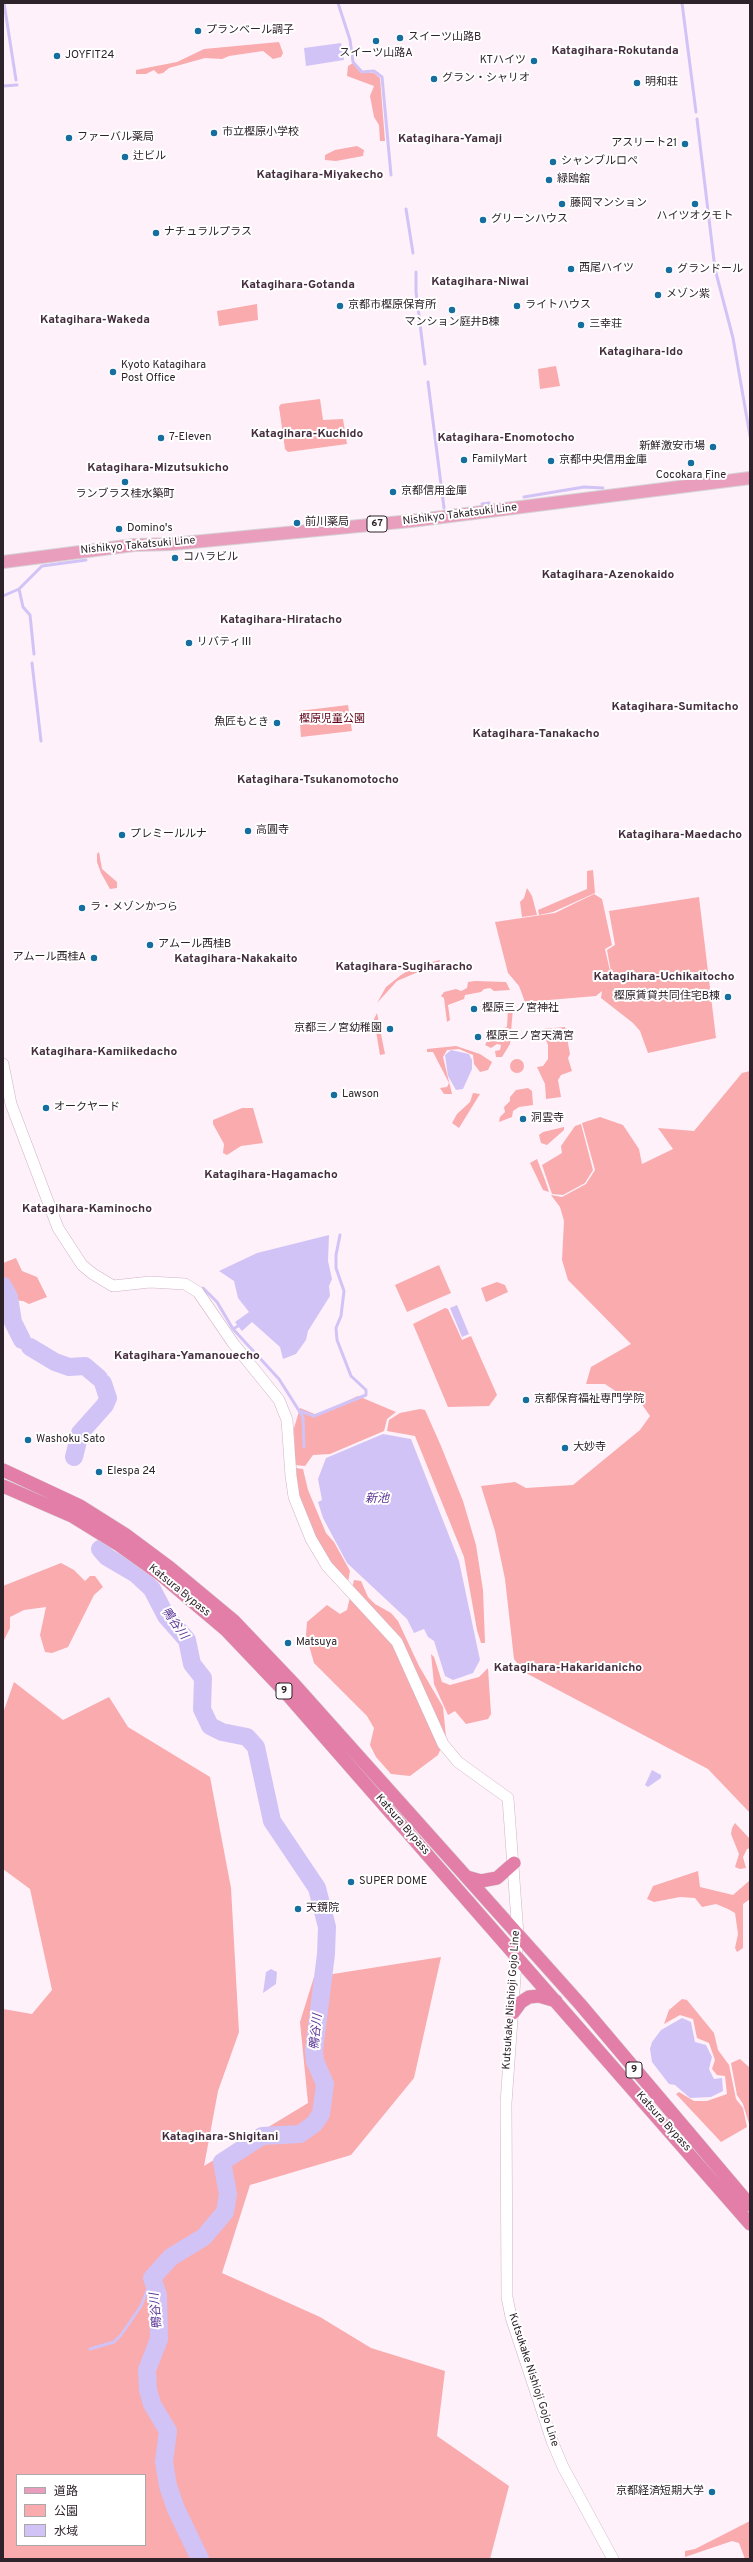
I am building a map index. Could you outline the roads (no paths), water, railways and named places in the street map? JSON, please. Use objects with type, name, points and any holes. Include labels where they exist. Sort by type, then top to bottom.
[{"type":"highway","name":"Katsura Bypass","points":[[3,1470],[80,1506],[126,1535],[169,1567],[228,1616],[294,1684],[580,2004],[750,2205]]},
{"type":"highway","name":"Katsura Bypass","points":[[3,1486],[72,1516],[119,1545],[162,1575],[226,1630],[285,1692],[750,2224]]},
{"type":"highway","points":[[467,1877],[481,1881],[497,1878],[514,1862]]},
{"type":"highway","points":[[513,2013],[521,2002],[529,1997],[539,1996],[556,2001]]},
{"type":"main road","name":"Nishikyo Takatsuki Line","points":[[3,562],[134,545],[172,544],[411,521],[750,478]]},
{"type":"main road","name":"Kutsukake Nishioji Gojo Line","points":[[3,1064],[11,1104],[58,1228],[82,1265],[93,1274],[114,1286],[150,1282],[185,1284],[198,1292],[232,1343],[279,1400],[287,1420],[294,1497],[311,1539],[327,1566],[397,1642],[443,1744],[458,1762],[508,1798],[514,1862],[518,1935],[506,2103],[506,2276],[511,2317],[563,2467],[613,2559]]},
{"type":"water","points":[[341,43],[344,60],[306,66],[304,48]]},
{"type":"water","points":[[451,1050],[469,1054],[472,1060],[472,1069],[463,1089],[456,1090],[448,1076],[445,1055]]},
{"type":"water","points":[[329,1235],[328,1261],[332,1279],[329,1286],[330,1296],[308,1331],[306,1340],[296,1354],[283,1359],[280,1347],[252,1322],[242,1331],[235,1322],[249,1312],[238,1298],[234,1281],[219,1271],[257,1253]]},
{"type":"water","points":[[457,1305],[469,1334],[462,1337],[450,1308]]},
{"type":"water","name":"新池","points":[[383,1434],[411,1439],[459,1561],[480,1660],[473,1673],[453,1680],[445,1676],[434,1641],[428,1637],[424,1629],[414,1633],[407,1619],[347,1563],[323,1518],[318,1502],[322,1500],[318,1479],[326,1458]]},
{"type":"water","points":[[652,1770],[661,1775],[661,1778],[648,1787],[645,1785]]},
{"type":"water","points":[[271,1969],[277,1972],[276,1984],[263,1993],[266,1972]]},
{"type":"water","points":[[682,2018],[691,2022],[695,2042],[706,2045],[712,2057],[709,2069],[714,2079],[722,2078],[723,2091],[711,2097],[690,2098],[675,2085],[669,2084],[652,2062],[650,2049],[652,2042],[661,2030]]},
{"type":"waterway","points":[[4,3],[16,80]]},
{"type":"waterway","points":[[338,3],[350,40],[353,62],[362,72],[374,71],[382,77],[391,175]]},
{"type":"waterway","points":[[682,3],[696,112]]},
{"type":"waterway","points":[[3,86],[17,85]]},
{"type":"waterway","points":[[697,119],[715,269],[733,338],[750,436]]},
{"type":"waterway","points":[[406,209],[413,253]]},
{"type":"waterway","points":[[416,272],[416,292],[425,364]]},
{"type":"waterway","points":[[428,382],[444,508]]},
{"type":"waterway","points":[[524,497],[584,487],[603,488]]},
{"type":"waterway","points":[[482,504],[489,503]]},
{"type":"waterway","points":[[3,596],[19,589],[42,566],[86,560]]},
{"type":"waterway","points":[[19,589],[23,607],[30,615],[34,654]]},
{"type":"waterway","points":[[32,663],[41,741]]},
{"type":"waterway","points":[[300,1411],[314,1416],[366,1395],[366,1390],[351,1376],[337,1340],[336,1328],[341,1316],[344,1291],[336,1268],[336,1255],[340,1235]]},
{"type":"waterway","name":"鴨谷川","points":[[3,1286],[9,1297],[13,1322],[22,1340]]},
{"type":"waterway","points":[[203,1288],[217,1302],[233,1329]]},
{"type":"waterway","points":[[238,1326],[233,1329],[279,1379],[303,1417],[304,1447]]},
{"type":"waterway","name":"鴨谷川","points":[[30,1347],[55,1362],[69,1367],[85,1366],[99,1378]]},
{"type":"waterway","name":"鴨谷川","points":[[74,1457],[80,1433],[105,1405],[108,1398],[103,1383]]},
{"type":"waterway","name":"鴨谷川","points":[[100,1549],[107,1557],[136,1574],[152,1589],[166,1616],[187,1640],[192,1664],[203,1678],[202,1709],[210,1726],[222,1732],[247,1737],[256,1747],[272,1821],[317,1888],[327,1927],[326,1954],[314,2050],[315,2061],[325,2084],[321,2114],[314,2124],[300,2134],[262,2136],[222,2162],[228,2194],[225,2212],[204,2237],[171,2257],[152,2278],[158,2295],[159,2339],[147,2370],[148,2390],[152,2404],[168,2431],[164,2462],[168,2486],[176,2509],[200,2559]]},
{"type":"waterway","points":[[90,2349],[114,2342],[121,2335],[141,2306],[152,2278]]},
{"type":"place","name":"プランベール調子","points":[[198,31]]},
{"type":"place","name":"スイーツ山路B","points":[[400,38]]},
{"type":"place","name":"スイーツ山路A","points":[[376,41]]},
{"type":"place","name":"JOYFIT24","points":[[57,56]]},
{"type":"place","name":"KTハイツ","points":[[534,61]]},
{"type":"place","name":"グラン・シャリオ","points":[[434,79]]},
{"type":"place","name":"明和荘","points":[[637,83]]},
{"type":"place","name":"市立樫原小学校","points":[[214,133]]},
{"type":"place","name":"ファーバル薬局","points":[[69,138]]},
{"type":"place","name":"アスリート21","points":[[685,144]]},
{"type":"place","name":"辻ビル","points":[[125,157]]},
{"type":"place","name":"シャンブルロペ","points":[[553,162]]},
{"type":"place","name":"緑鴎舘","points":[[549,180]]},
{"type":"place","name":"藤岡マンション","points":[[562,204]]},
{"type":"place","name":"ハイツオクモト","points":[[695,204]]},
{"type":"place","name":"グリーンハウス","points":[[483,220]]},
{"type":"place","name":"ナチュラルプラス","points":[[156,233]]},
{"type":"place","name":"西尾ハイツ","points":[[571,269]]},
{"type":"place","name":"グランドール","points":[[669,270]]},
{"type":"place","name":"メゾン紫","points":[[658,295]]},
{"type":"place","name":"京都市樫原保育所","points":[[340,306]]},
{"type":"place","name":"ライトハウス","points":[[517,306]]},
{"type":"place","name":"マンション庭井B棟","points":[[452,310]]},
{"type":"place","name":"三幸荘","points":[[581,325]]},
{"type":"place","name":"Kyoto Katagihara Post Office","points":[[113,372]]},
{"type":"place","name":"7-Eleven","points":[[161,438]]},
{"type":"place","name":"新鮮激安市場","points":[[713,447]]},
{"type":"place","name":"FamilyMart","points":[[464,460]]},
{"type":"place","name":"京都中央信用金庫","points":[[551,461]]},
{"type":"place","name":"Cocokara Fine","points":[[691,463]]},
{"type":"place","name":"ランブラス桂水築町","points":[[125,482]]},
{"type":"place","name":"京都信用金庫","points":[[393,492]]},
{"type":"place","name":"前川薬局","points":[[297,523]]},
{"type":"place","name":"Domino's","points":[[119,529]]},
{"type":"place","name":"コハラビル","points":[[175,558]]},
{"type":"place","name":"リバティⅢ","points":[[189,643]]},
{"type":"place","name":"魚匠もとき","points":[[277,723]]},
{"type":"place","name":"高圓寺","points":[[248,831]]},
{"type":"place","name":"プレミールルナ","points":[[122,835]]},
{"type":"place","name":"ラ・メゾンかつら","points":[[82,908]]},
{"type":"place","name":"アムール西桂B","points":[[150,945]]},
{"type":"place","name":"アムール西桂A","points":[[94,958]]},
{"type":"place","name":"樫原賃貸共同住宅B棟","points":[[728,997]]},
{"type":"place","name":"樫原三ノ宮神社","points":[[474,1009]]},
{"type":"place","name":"京都三ノ宮幼稚園","points":[[390,1029]]},
{"type":"place","name":"樫原三ノ宮天満宮","points":[[478,1037]]},
{"type":"place","name":"Lawson","points":[[334,1095]]},
{"type":"place","name":"オークヤード","points":[[46,1108]]},
{"type":"place","name":"洞雲寺","points":[[523,1119]]},
{"type":"place","name":"京都保育福祉専門学院","points":[[526,1400]]},
{"type":"place","name":"Washoku Sato","points":[[28,1440]]},
{"type":"place","name":"大妙寺","points":[[565,1448]]},
{"type":"place","name":"Elespa 24","points":[[99,1472]]},
{"type":"place","name":"Matsuya","points":[[288,1643]]},
{"type":"place","name":"SUPER DOME","points":[[351,1882]]},
{"type":"place","name":"天鏡院","points":[[298,1909]]},
{"type":"place","name":"京都経済短期大学","points":[[712,2492]]},
{"type":"district","name":"Katagihara-Rokutanda","points":[[615,52]]},
{"type":"district","name":"Katagihara-Yamaji","points":[[450,140]]},
{"type":"district","name":"Katagihara-Miyakecho","points":[[320,176]]},
{"type":"district","name":"Katagihara-Niwai","points":[[480,283]]},
{"type":"district","name":"Katagihara-Gotanda","points":[[298,286]]},
{"type":"district","name":"Katagihara-Wakeda","points":[[95,321]]},
{"type":"district","name":"Katagihara-Ido","points":[[641,353]]},
{"type":"district","name":"Katagihara-Kuchido","points":[[307,435]]},
{"type":"district","name":"Katagihara-Enomotocho","points":[[506,439]]},
{"type":"district","name":"Katagihara-Mizutsukicho","points":[[158,469]]},
{"type":"district","name":"Katagihara-Azenokaido","points":[[608,576]]},
{"type":"district","name":"Katagihara-Hiratacho","points":[[281,621]]},
{"type":"district","name":"Katagihara-Sumitacho","points":[[675,708]]},
{"type":"district","name":"Katagihara-Tanakacho","points":[[536,735]]},
{"type":"district","name":"Katagihara-Tsukanomotocho","points":[[318,781]]},
{"type":"district","name":"Katagihara-Maedacho","points":[[680,836]]},
{"type":"district","name":"Katagihara-Nakakaito","points":[[236,960]]},
{"type":"district","name":"Katagihara-Sugiharacho","points":[[404,968]]},
{"type":"district","name":"Katagihara-Uchikaitocho","points":[[664,978]]},
{"type":"district","name":"Katagihara-Kamiikedacho","points":[[104,1053]]},
{"type":"district","name":"Katagihara-Hagamacho","points":[[271,1176]]},
{"type":"district","name":"Katagihara-Kaminocho","points":[[87,1210]]},
{"type":"district","name":"Katagihara-Yamanouecho","points":[[187,1357]]},
{"type":"district","name":"Katagihara-Hakaridanicho","points":[[568,1669]]},
{"type":"district","name":"Katagihara-Shigitani","points":[[220,2138]]},
{"type":"park label","name":"樫原児童公園","points":[[332,720]]}]
